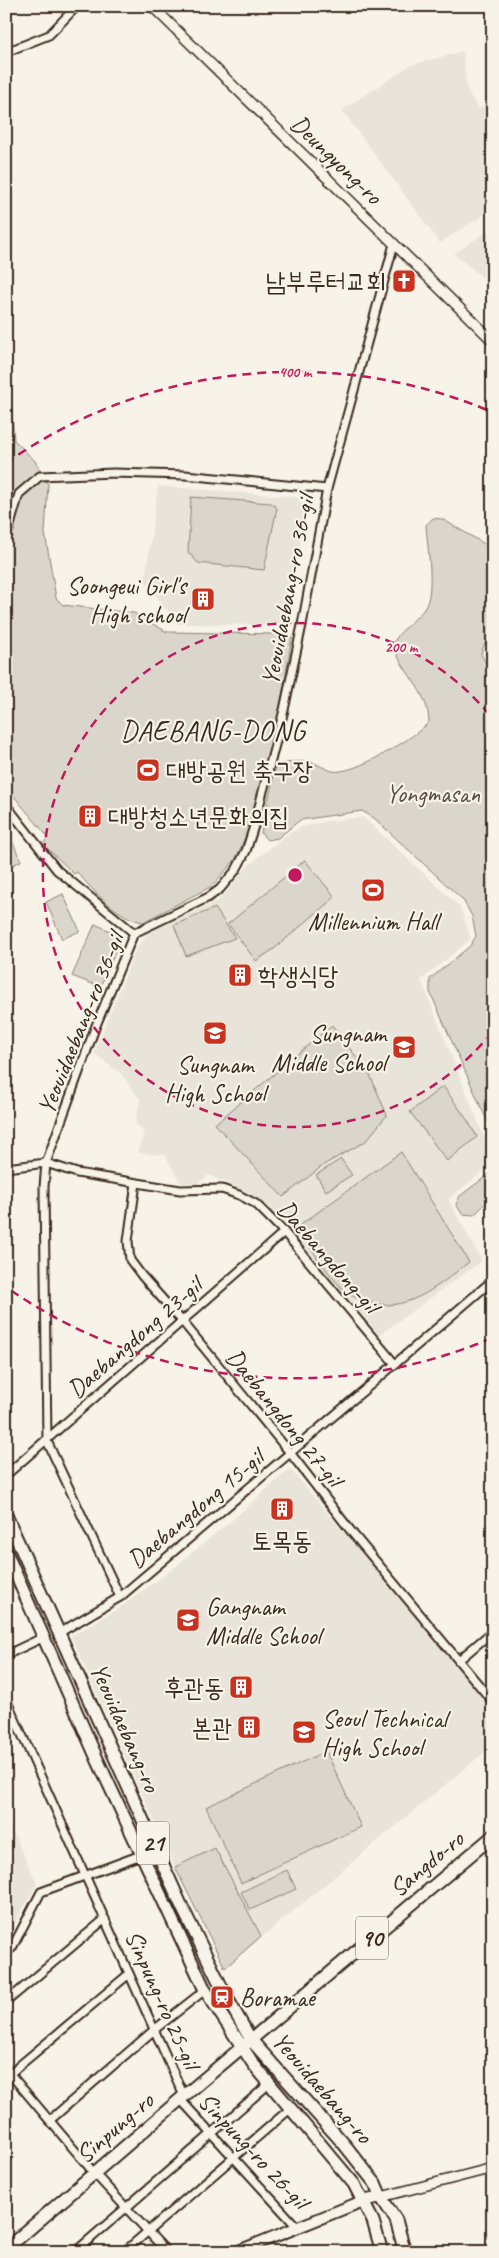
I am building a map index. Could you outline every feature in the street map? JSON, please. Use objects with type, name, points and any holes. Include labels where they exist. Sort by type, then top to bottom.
[{"type":"main road","name":"Yeouidaebang-ro","points":[[6,1515],[182,1907],[217,1978],[251,2040],[367,2173],[396,2220],[405,2252]]},
{"type":"main road","name":"Yeouidaebang-ro","points":[[6,1552],[141,1855],[205,1990],[242,2048],[269,2084],[354,2184],[373,2220],[378,2250]]},
{"type":"main road","name":"Sangdo-ro","points":[[251,2040],[493,1836]]},
{"type":"main road","name":"Sinpung-ro","points":[[6,2249],[251,2040]]},
{"type":"main road","points":[[236,2252],[363,2201],[381,2197]]},
{"type":"street","points":[[6,52],[49,35],[77,6]]},
{"type":"street","name":"Deungyong-ro","points":[[152,6],[493,341]]},
{"type":"street","name":"Yeouidaebang-ro 36-gil","points":[[47,1441],[43,1214],[46,1162],[95,1028],[134,933],[209,897],[220,889],[236,870],[246,851],[284,710],[327,489],[394,244]]},
{"type":"street","points":[[6,538],[19,494],[40,476],[114,473],[185,475],[327,489]]},
{"type":"street","points":[[6,805],[57,870],[134,933]]},
{"type":"street","name":"Daebangdong-gil","points":[[6,1168],[46,1162],[77,1173],[180,1190],[222,1189],[256,1204],[284,1232],[395,1364]]},
{"type":"street","name":"Daebangdong 27-gil","points":[[136,1183],[128,1241],[130,1260],[493,1702]]},
{"type":"street","name":"Daebangdong 23-gil","points":[[7,1473],[47,1441],[284,1232]]},
{"type":"street","points":[[395,1364],[493,1280]]},
{"type":"street","name":"Daebangdong 15-gil","points":[[59,1633],[120,1597],[395,1364]]},
{"type":"street","points":[[47,1441],[120,1597]]},
{"type":"street","points":[[459,1660],[493,1631]]},
{"type":"street","points":[[6,1655],[44,1638]]},
{"type":"street","name":"Sinpung-ro 25-gil","points":[[6,1699],[154,2030],[182,2098]]},
{"type":"street","points":[[6,1952],[12,1948],[41,1892],[141,1855]]},
{"type":"street","name":"Sinpung-ro 25-gil","points":[[6,2002],[105,1919]]},
{"type":"street","points":[[129,1974],[7,2073],[50,2120],[94,2173],[167,2252]]},
{"type":"street","points":[[50,2120],[154,2030],[205,1990]]},
{"type":"street","points":[[75,2252],[269,2084]]},
{"type":"street","name":"Sinpung-ro 26-gil","points":[[182,2098],[211,2134],[298,2228]]},
{"type":"street","points":[[124,2252],[291,2108]]},
{"type":"street","points":[[381,2197],[493,2168]]},
{"type":"shaded area","points":[[463,51],[467,91],[479,109],[493,99],[493,209],[440,243],[342,110],[411,65]]},
{"type":"shaded area","points":[[493,227],[493,286],[454,254]]},
{"type":"shaded area","points":[[158,486],[297,497],[308,511],[280,625],[177,624],[145,581]]},
{"type":"shaded area","points":[[363,817],[460,907],[471,939],[421,980],[493,1159],[493,1164],[448,1199],[482,1261],[379,1335],[291,1232],[249,1193],[209,1175],[197,1184],[181,1183],[165,1155],[138,1153],[144,1132],[135,1123],[140,1099],[121,1074],[94,1053],[136,949],[148,934],[157,928],[216,902],[249,865],[286,835],[301,827],[328,821]]},
{"type":"shaded area","name":"Seoul Technical High School","points":[[290,1469],[493,1704],[493,1745],[225,1968],[175,1867],[71,1636],[118,1609],[171,1570]]},
{"type":"shaded area","points":[[6,1817],[37,1884],[6,1940]]},
{"type":"green space","points":[[6,73],[10,74],[6,162]]},
{"type":"green space","points":[[6,335],[14,440],[35,461],[48,484],[45,533],[56,598],[63,605],[134,613],[167,632],[276,634],[292,638],[280,708],[252,823],[235,860],[212,886],[143,922],[124,915],[106,902],[77,872],[74,874],[43,844],[48,837],[8,789]]},
{"type":"green space","points":[[191,497],[271,503],[277,508],[264,570],[198,563],[188,552]]},
{"type":"green space","name":"Yongmasan","points":[[433,518],[442,519],[493,549],[493,637],[484,645],[481,654],[493,676],[493,1134],[430,992],[430,979],[470,946],[476,936],[472,916],[463,900],[374,818],[362,811],[300,820],[278,838],[267,840],[261,833],[276,765],[307,761],[332,771],[354,768],[398,745],[429,722],[428,710],[420,691],[402,664],[393,644],[399,634],[420,614],[428,602],[430,581],[426,525]]},
{"type":"green space","points":[[6,827],[21,861],[6,868]]},
{"type":"green space","points":[[305,860],[335,897],[274,949],[256,961],[228,924]]},
{"type":"green space","points":[[63,894],[80,931],[62,939],[46,902]]},
{"type":"green space","points":[[215,908],[235,938],[186,956],[174,925]]},
{"type":"green space","points":[[95,924],[117,934],[120,942],[100,987],[72,976]]},
{"type":"green space","points":[[332,1025],[370,1075],[387,1115],[366,1141],[325,1164],[283,1197],[215,1124]]},
{"type":"green space","points":[[443,1086],[477,1137],[447,1161],[410,1112]]},
{"type":"green space","points":[[401,1152],[469,1262],[433,1289],[420,1296],[392,1305],[378,1304],[363,1300],[343,1289],[296,1228]]},
{"type":"green space","points":[[341,1159],[352,1175],[326,1191],[316,1175]]},
{"type":"green space","points":[[493,1171],[493,1196],[474,1215],[462,1214],[456,1204],[460,1196]]},
{"type":"green space","points":[[326,1751],[361,1827],[241,1883],[206,1807]]},
{"type":"green space","points":[[215,1848],[261,1936],[225,1968],[175,1867]]},
{"type":"green space","points":[[287,1870],[296,1889],[250,1910],[241,1892]]},
{"type":"place","name":"남부루터교회","points":[[404,281]]},
{"type":"place","name":"Soongeui Girl's High school","points":[[203,599]]},
{"type":"place","name":"대방공원 축구장","points":[[148,770]]},
{"type":"place","name":"대방청소년문화의집","points":[[90,816]]},
{"type":"place","name":"Millennium Hall","points":[[373,890]]},
{"type":"place","name":"학생식당","points":[[240,975]]},
{"type":"place","name":"Sungnam High School","points":[[215,1033]]},
{"type":"place","name":"Sungnam Middle School","points":[[404,1047]]},
{"type":"place","name":"토목동","points":[[282,1509]]},
{"type":"place","name":"Gangnam Middle School","points":[[188,1620]]},
{"type":"place","name":"후관동","points":[[241,1687]]},
{"type":"place","name":"본관","points":[[249,1727]]},
{"type":"place","name":"Seoul Technical High School","points":[[304,1732]]},
{"type":"place","name":"Boramae","points":[[222,1997]]},
{"type":"district","name":"DAEBANG-DONG","points":[[213,730]]}]
